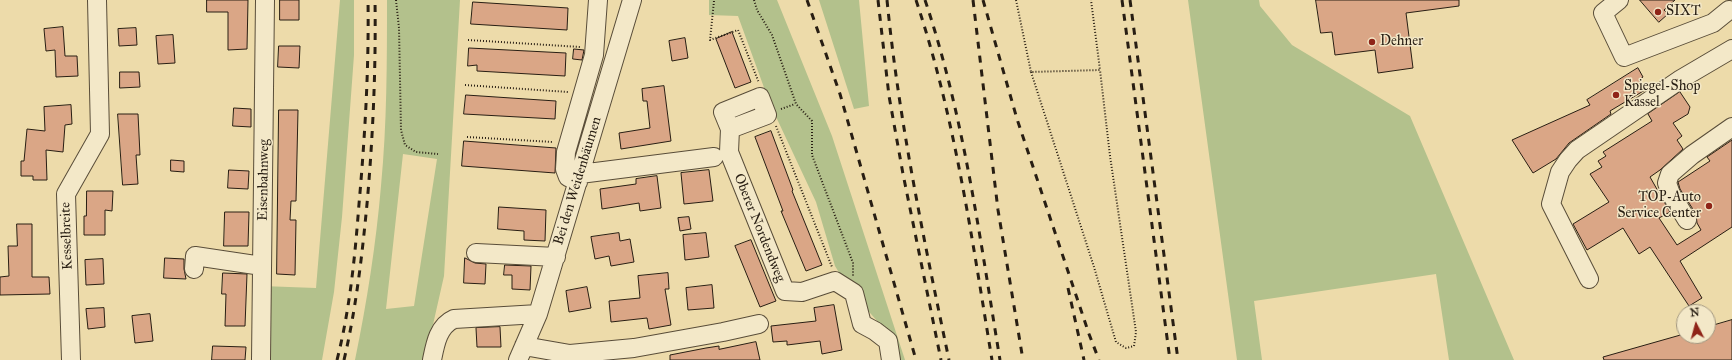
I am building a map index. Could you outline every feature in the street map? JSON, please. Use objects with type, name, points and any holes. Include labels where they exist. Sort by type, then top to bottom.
[{"type":"street","name":"Kesselbreite","points":[[71,360],[66,194],[100,134],[97,0]]},
{"type":"street","name":"Eisenbahnweg","points":[[261,360],[265,0]]},
{"type":"street","points":[[598,0],[594,48],[588,80],[566,152],[565,169],[568,177],[579,178],[714,157]]},
{"type":"street","name":"Bei den Weidenbäumen","points":[[521,353],[538,314],[556,257],[632,0]]},
{"type":"street","points":[[1620,0],[1603,13],[1624,57],[1713,23],[1727,8]]},
{"type":"street","points":[[1589,279],[1551,204],[1560,172],[1577,150],[1681,79],[1732,49]]},
{"type":"street","points":[[730,129],[767,115],[760,97]]},
{"type":"street","name":"Oberer Nordendweg","points":[[760,97],[723,112],[730,129],[729,152],[785,291],[802,292],[835,281]]},
{"type":"street","points":[[1688,220],[1671,194],[1668,183],[1670,174],[1692,155],[1732,128]]},
{"type":"street","points":[[476,253],[556,257]]},
{"type":"street","points":[[194,269],[195,256],[262,266]]},
{"type":"street","points":[[835,281],[854,293],[862,324],[875,331],[888,341],[891,360]]},
{"type":"street","points":[[432,360],[441,329],[447,322],[454,319],[538,314]]},
{"type":"street","points":[[521,353],[570,354],[634,348],[759,324]]},
{"type":"path","points":[[396,0],[399,28],[401,130],[406,145],[416,152],[438,154]]},
{"type":"path","points":[[754,0],[772,35],[796,104],[812,121],[812,155],[853,263],[854,293]]},
{"type":"path","points":[[1016,0],[1031,72],[1094,267],[1116,342],[1126,348],[1134,346],[1136,332],[1111,163],[1091,0]]},
{"type":"path","points":[[714,1],[710,40],[738,30],[762,92],[760,97]]},
{"type":"path","points":[[468,40],[594,48]]},
{"type":"path","points":[[1031,72],[1100,70]]},
{"type":"path","points":[[465,85],[583,93]]},
{"type":"path","points":[[767,115],[773,120],[835,273],[835,281]]},
{"type":"path","points":[[467,138],[568,143]]},
{"type":"green space","points":[[340,0],[354,0],[354,55],[342,217],[334,292],[322,360],[260,360],[262,286],[316,288]]},
{"type":"green space","points":[[387,0],[460,0],[444,276],[425,360],[355,360],[371,273],[377,230],[383,163],[386,116]],"holes":[[[403,154],[437,159],[414,306],[386,309]]]},
{"type":"green space","points":[[709,0],[777,0],[832,136],[905,360],[892,360],[888,345],[878,322],[849,289],[835,266],[816,202],[770,104],[738,16],[709,15]]},
{"type":"green space","points":[[819,0],[859,0],[869,106],[854,109]]},
{"type":"green space","points":[[1188,0],[1259,0],[1260,6],[1292,45],[1410,116],[1514,360],[1449,360],[1436,274],[1254,301],[1262,360],[1237,360]]},
{"type":"building","points":[[207,0],[248,0],[247,49],[228,50],[228,12],[207,12]]},
{"type":"building","points":[[280,0],[299,0],[299,20],[280,20]]},
{"type":"building","name":"Dehner","points":[[1316,0],[1459,0],[1459,6],[1406,13],[1413,68],[1378,73],[1375,50],[1335,55],[1332,32],[1321,33]]},
{"type":"building","name":"SIXT","points":[[1640,0],[1675,0],[1664,10],[1668,14],[1659,22]]},
{"type":"building","points":[[473,2],[568,8],[567,30],[471,24]]},
{"type":"building","points":[[63,27],[65,56],[77,56],[78,76],[56,77],[55,50],[46,51],[44,29]]},
{"type":"building","points":[[136,28],[137,45],[119,46],[118,29]]},
{"type":"building","points":[[732,32],[751,82],[735,88],[716,39]]},
{"type":"building","points":[[173,35],[175,63],[158,64],[156,36]]},
{"type":"building","points":[[685,38],[688,58],[672,61],[669,41]]},
{"type":"building","points":[[279,46],[300,46],[299,68],[278,67]]},
{"type":"building","points":[[469,48],[566,53],[565,76],[477,71],[477,65],[468,66]]},
{"type":"building","points":[[574,49],[584,50],[582,60],[573,59]]},
{"type":"building","points":[[1638,68],[1643,77],[1639,80],[1645,90],[1610,111],[1611,114],[1569,143],[1556,159],[1533,173],[1512,140],[1590,105],[1587,100]]},
{"type":"building","points":[[120,72],[139,72],[140,87],[120,88]]},
{"type":"building","points":[[664,86],[671,141],[621,149],[619,133],[650,128],[647,101],[643,101],[642,89]]},
{"type":"building","points":[[1680,92],[1690,107],[1688,114],[1673,123],[1682,136],[1677,140],[1683,149],[1650,177],[1670,212],[1659,218],[1677,245],[1701,230],[1697,223],[1696,214],[1680,189],[1678,182],[1710,161],[1707,157],[1732,140],[1732,227],[1680,261],[1702,298],[1692,304],[1688,304],[1650,247],[1639,254],[1623,228],[1587,250],[1573,224],[1609,202],[1590,174],[1602,167],[1598,161],[1606,156],[1603,152],[1652,121],[1648,114]]},
{"type":"building","points":[[466,95],[556,101],[555,119],[464,114]]},
{"type":"building","points":[[71,105],[72,124],[65,125],[63,152],[46,150],[47,180],[33,180],[33,176],[21,176],[21,161],[24,161],[27,129],[45,131],[44,107]]},
{"type":"building","points":[[234,108],[251,109],[251,127],[233,126]]},
{"type":"building","points":[[279,110],[298,110],[296,201],[291,201],[290,220],[296,220],[295,275],[277,274]]},
{"type":"building","points":[[118,114],[138,114],[140,155],[136,155],[138,184],[123,185]]},
{"type":"building","points":[[771,131],[793,190],[792,191],[822,265],[806,271],[781,211],[783,211],[755,137]]},
{"type":"building","points":[[464,141],[556,148],[555,173],[462,166]]},
{"type":"building","points":[[171,160],[184,161],[184,172],[171,171]]},
{"type":"building","points":[[229,170],[249,171],[248,189],[228,188]]},
{"type":"building","points":[[709,170],[713,201],[684,204],[681,173]]},
{"type":"building","points":[[657,176],[661,208],[640,211],[639,203],[602,209],[600,189],[636,184],[636,179]]},
{"type":"building","points":[[87,191],[113,191],[112,211],[105,210],[105,235],[84,235],[84,216],[86,216]]},
{"type":"building","points":[[499,207],[546,210],[545,241],[524,240],[524,231],[498,229]]},
{"type":"building","points":[[225,212],[249,212],[248,246],[224,246]]},
{"type":"building","points":[[689,217],[691,229],[680,231],[678,218]]},
{"type":"building","points":[[17,224],[32,224],[32,277],[49,277],[50,294],[0,295],[0,277],[9,276],[8,246],[17,246]]},
{"type":"building","points":[[619,233],[620,241],[630,239],[634,262],[611,266],[609,256],[595,259],[591,237]]},
{"type":"building","points":[[706,233],[709,257],[685,260],[683,235]]},
{"type":"building","points":[[751,240],[776,301],[760,307],[735,246]]},
{"type":"building","points":[[165,258],[184,259],[186,279],[164,278]]},
{"type":"building","points":[[465,258],[475,263],[486,264],[485,284],[464,283]]},
{"type":"building","points":[[103,259],[104,284],[86,285],[85,260]]},
{"type":"building","points":[[505,265],[531,266],[530,290],[512,289],[512,275],[504,275]]},
{"type":"building","points":[[223,273],[247,274],[245,326],[225,326],[226,294],[222,294]]},
{"type":"building","points":[[668,273],[669,289],[665,289],[671,325],[649,329],[647,318],[611,322],[609,301],[640,298],[638,276]]},
{"type":"building","points":[[712,285],[714,308],[688,310],[686,288]]},
{"type":"building","points":[[587,287],[591,308],[569,312],[566,291]]},
{"type":"building","points":[[834,305],[842,350],[822,354],[820,341],[787,345],[787,341],[773,342],[771,326],[816,321],[814,308]]},
{"type":"building","points":[[104,308],[105,327],[88,329],[86,309]]},
{"type":"building","points":[[150,314],[153,341],[135,343],[132,316]]},
{"type":"building","points":[[1732,320],[1732,360],[1604,360],[1603,357],[1676,336],[1676,344],[1716,344],[1716,325]]},
{"type":"building","points":[[500,327],[501,347],[477,347],[476,328]]},
{"type":"building","points":[[756,342],[760,360],[670,360],[670,355],[719,346],[719,349]]},
{"type":"building","points":[[213,346],[246,347],[245,360],[212,360]]},
{"type":"railway","points":[[337,360],[349,302],[354,263],[366,102],[368,0]]},
{"type":"railway","points":[[344,360],[358,282],[367,204],[374,102],[375,0]]},
{"type":"railway","points":[[807,0],[840,94],[916,360]]},
{"type":"railway","points":[[878,0],[889,96],[903,174],[941,360]]},
{"type":"railway","points":[[887,0],[905,136],[949,360]]},
{"type":"railway","points":[[916,0],[930,44],[952,133],[992,360]]},
{"type":"railway","points":[[925,0],[939,44],[961,133],[978,224],[1000,360]]},
{"type":"railway","points":[[973,0],[998,210],[1023,360]]},
{"type":"railway","points":[[983,0],[1017,119],[1099,360]]},
{"type":"railway","points":[[1122,0],[1170,360]]},
{"type":"railway","points":[[1130,0],[1178,360]]},
{"type":"railway","points":[[1068,288],[1084,360]]},
{"type":"place","name":"SIXT","points":[[1658,12]]},
{"type":"place","name":"Dehner","points":[[1372,42]]},
{"type":"place","name":"Spiegel-Shop Kassel","points":[[1616,95]]},
{"type":"place","name":"TOP-Auto Service Center","points":[[1709,206]]}]
